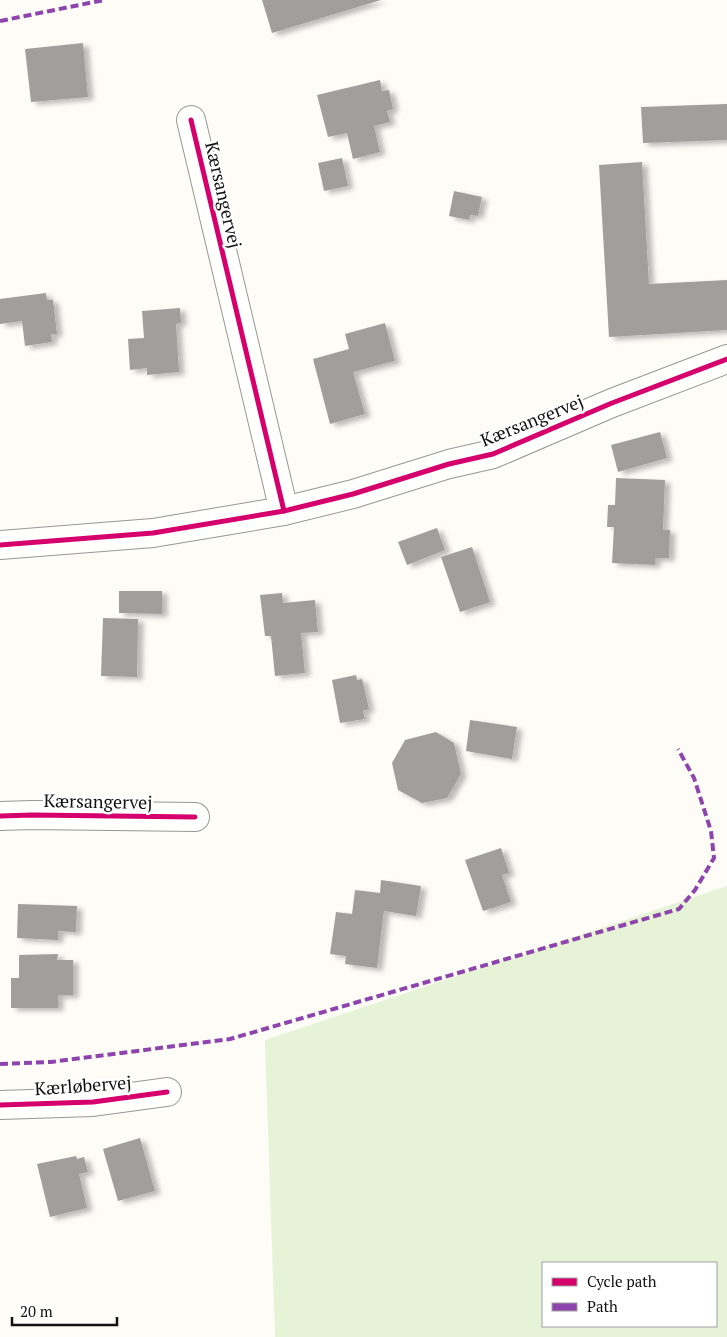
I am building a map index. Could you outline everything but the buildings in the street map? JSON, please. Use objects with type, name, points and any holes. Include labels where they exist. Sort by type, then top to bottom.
[{"type":"street","name":"Kærsangervej","points":[[191,120],[284,510]]},
{"type":"street","name":"Kærsangervej","points":[[0,545],[153,533],[284,510],[354,494],[449,464],[493,454],[612,404],[727,359]]},
{"type":"street","name":"Kærsangervej","points":[[0,816],[195,817]]},
{"type":"street","name":"Kærløbervej","points":[[0,1105],[93,1102],[167,1092]]},
{"type":"green space","points":[[727,886],[727,1337],[275,1337],[265,1040]]},
{"type":"marked path","points":[[0,21],[104,0]]},
{"type":"marked path","points":[[0,1064],[51,1062],[230,1039],[679,909],[695,890],[714,858],[711,831],[694,778],[678,749]]},
{"type":"cycle path","points":[[191,120],[284,511]]},
{"type":"cycle path","points":[[0,545],[153,533],[284,511],[353,494],[449,464],[493,454],[612,403],[727,359]]},
{"type":"cycle path","points":[[0,816],[195,817]]},
{"type":"cycle path","points":[[0,1105],[93,1102],[167,1092]]}]
